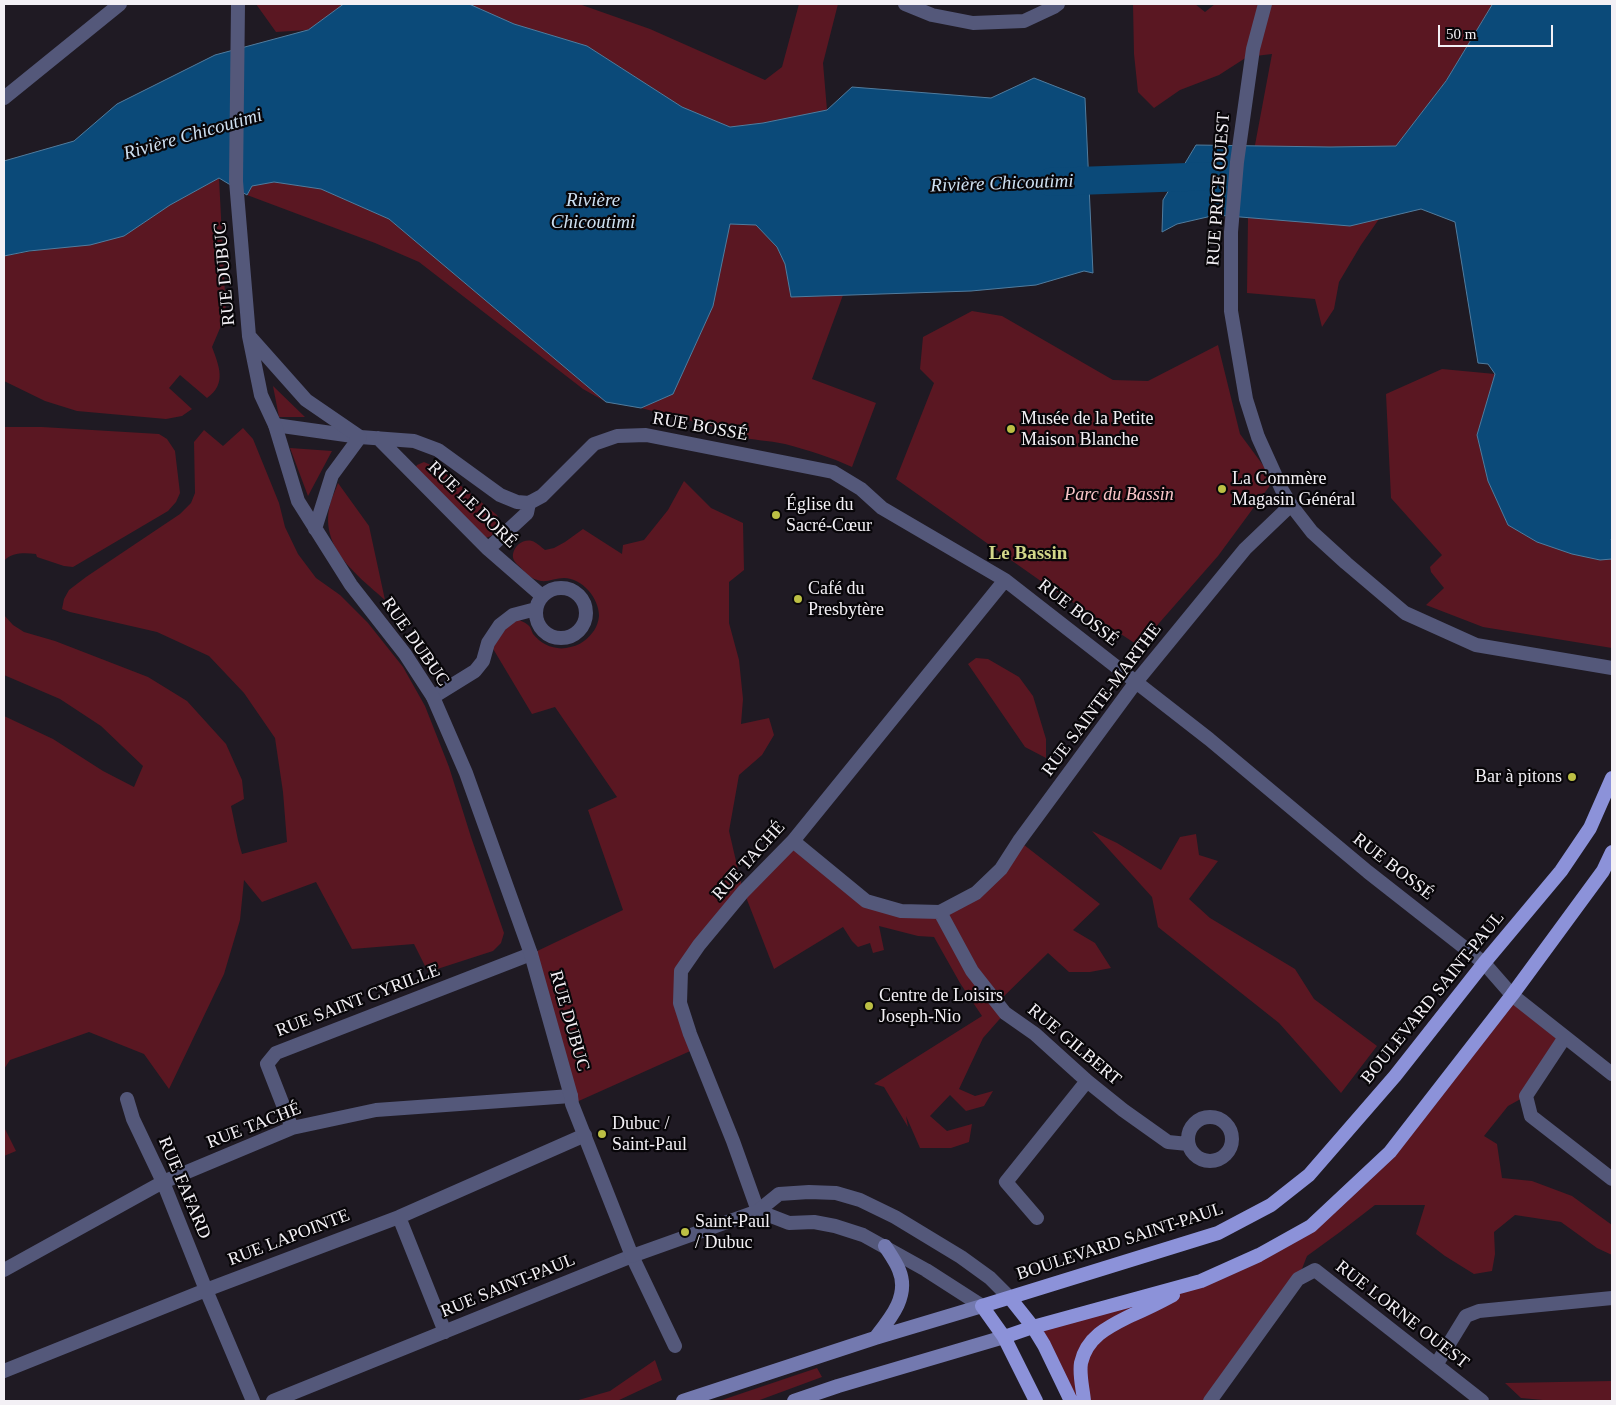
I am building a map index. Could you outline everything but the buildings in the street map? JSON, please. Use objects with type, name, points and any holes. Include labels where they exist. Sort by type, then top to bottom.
[{"type":"main road","name":"BOULEVARD SAINT-PAUL","points":[[683,1401],[875,1338],[1218,1233],[1271,1205],[1309,1175],[1343,1138],[1561,871],[1590,828],[1612,778]]},
{"type":"main road","points":[[1084,1401],[1081,1364],[1084,1354],[1093,1339],[1101,1332],[1119,1320],[1259,1254],[1311,1226],[1390,1152],[1512,995],[1607,867],[1612,852]]},
{"type":"main road","points":[[875,1338],[891,1318],[899,1304],[902,1287],[900,1272],[885,1246]]},
{"type":"main road","points":[[794,1401],[1033,1327],[1201,1281]]},
{"type":"main road","points":[[1010,1298],[1033,1327],[1044,1345],[1071,1401]]},
{"type":"main road","points":[[982,1306],[1004,1337],[1036,1401]]},
{"type":"street","points":[[4,98],[120,4]]},
{"type":"street","points":[[904,4],[932,15],[973,23],[1024,21],[1058,4]]},
{"type":"street","name":"RUE PRICE OUEST","points":[[1265,4],[1253,49],[1244,107],[1231,232],[1231,311],[1246,399],[1258,437],[1282,490],[1312,532],[1346,564],[1405,614],[1476,645],[1612,668]]},
{"type":"street","name":"RUE DUBUC","points":[[238,5],[236,181],[249,336],[261,395],[275,425],[298,501],[351,585],[405,654],[433,697],[466,773],[530,954],[572,1104],[632,1256],[675,1346]]},
{"type":"street","points":[[249,336],[306,400],[360,437]]},
{"type":"street","points":[[275,425],[360,437],[414,441],[438,450],[500,495],[517,502],[529,503],[527,513],[488,550]]},
{"type":"street","name":"RUE BOSSÉ","points":[[529,503],[542,496],[594,444],[617,436],[646,435],[833,472],[861,489],[882,508],[1005,580],[1209,739],[1368,872],[1484,963],[1512,995],[1612,1074]]},
{"type":"street","points":[[315,529],[332,475],[360,437]]},
{"type":"street","name":"RUE LE DORÉ","points":[[378,438],[488,550],[542,596]]},
{"type":"street","name":"RUE SAINTE-MARTHE","points":[[940,912],[976,893],[1001,869],[1019,841],[1136,682],[1245,549],[1291,505]]},
{"type":"street","name":"RUE TACHÉ","points":[[758,1211],[733,1141],[690,1034],[680,1003],[682,971],[699,945],[743,892],[793,841],[1005,580]]},
{"type":"street","points":[[556,588],[572,590],[584,602],[586,618],[584,626],[572,636],[556,638],[542,631],[536,617],[536,609],[542,596],[548,591],[556,588]]},
{"type":"street","points":[[433,697],[475,672],[484,661],[488,643],[500,625],[513,615],[536,609]]},
{"type":"street","points":[[793,841],[866,901],[901,911],[940,912]]},
{"type":"street","name":"RUE GILBERT","points":[[940,912],[972,971],[1005,1013],[1035,1034],[1087,1081],[1123,1110],[1168,1142],[1188,1144]]},
{"type":"street","name":"RUE SAINT CYRILLE","points":[[292,1128],[267,1064],[276,1053],[530,954]]},
{"type":"street","points":[[1564,1037],[1526,1096],[1531,1116],[1612,1179]]},
{"type":"street","points":[[1037,1218],[1006,1182],[1087,1081]]},
{"type":"street","name":"RUE TACHÉ","points":[[4,1270],[163,1182],[292,1128],[376,1110],[571,1096]]},
{"type":"street","name":"RUE FAFARD","points":[[127,1099],[133,1119],[163,1182],[253,1401]]},
{"type":"street","name":"RUE LAPOINTE","points":[[4,1371],[206,1290],[400,1217],[585,1135]]},
{"type":"street","name":"RUE SAINT-PAUL","points":[[273,1401],[632,1256],[758,1211],[780,1194],[836,1193],[860,1200],[895,1216],[961,1257],[990,1278],[1010,1298]]},
{"type":"street","points":[[758,1211],[788,1222],[814,1222],[835,1226],[863,1235],[959,1290],[982,1306]]},
{"type":"street","points":[[400,1217],[445,1332]]},
{"type":"street","name":"RUE LORNE OUEST","points":[[1214,1400],[1298,1279],[1316,1270],[1482,1401]]},
{"type":"street","points":[[1436,1366],[1466,1316],[1479,1311],[1612,1298]]},
{"type":"green space","points":[[256,4],[344,4],[308,30],[276,32]]},
{"type":"green space","points":[[469,4],[579,4],[650,29],[765,80],[782,67],[799,4],[838,4],[823,63],[827,110],[763,123],[730,127],[682,107],[587,46],[514,24]]},
{"type":"green space","points":[[1133,4],[1195,4],[1205,12],[1215,4],[1493,4],[1446,81],[1396,146],[1330,147],[1252,161],[1272,54],[1247,57],[1219,75],[1180,90],[1154,108],[1138,92],[1134,54]]},
{"type":"green space","points":[[219,178],[226,314],[212,347],[220,374],[217,387],[213,393],[207,398],[180,375],[169,388],[192,409],[182,416],[166,419],[77,411],[45,401],[4,381],[4,256],[124,236],[170,205]]},
{"type":"green space","points":[[274,182],[321,189],[389,219],[606,402],[583,389],[419,262],[375,243],[247,195],[252,186]]},
{"type":"green space","points":[[1248,217],[1350,226],[1379,219],[1339,282],[1334,309],[1322,327],[1315,299],[1247,293]]},
{"type":"green space","points":[[730,224],[756,225],[777,247],[785,264],[791,297],[843,295],[812,379],[876,403],[852,467],[793,446],[734,435],[718,428],[641,408],[673,394],[713,306]]},
{"type":"green space","name":"Parc du Bassin","points":[[972,311],[1002,316],[1113,380],[1148,381],[1218,345],[1240,434],[1274,480],[1218,556],[1139,646],[1045,584],[896,479],[934,383],[920,369],[923,337]]},
{"type":"green space","points":[[1442,369],[1495,374],[1477,435],[1488,481],[1508,525],[1537,542],[1572,554],[1600,560],[1612,559],[1612,648],[1483,627],[1426,605],[1444,588],[1431,572],[1430,567],[1442,555],[1391,498],[1386,394]]},
{"type":"green space","points":[[273,386],[305,417],[279,417]]},
{"type":"green space","points":[[4,427],[42,427],[159,434],[167,439],[175,451],[180,493],[176,502],[168,511],[73,567],[37,557],[36,554],[23,553],[11,556],[4,561]]},
{"type":"green space","points":[[243,428],[253,439],[279,503],[285,527],[298,554],[316,578],[340,595],[368,623],[403,667],[425,706],[449,767],[504,933],[501,943],[493,951],[428,972],[414,944],[352,949],[316,882],[262,902],[244,880],[240,920],[224,974],[169,1089],[144,1054],[89,1032],[10,1060],[4,1069],[4,716],[53,739],[103,771],[134,787],[143,766],[101,726],[60,699],[4,675],[4,615],[13,625],[24,632],[55,641],[148,677],[187,701],[226,744],[242,780],[244,799],[231,806],[242,854],[287,842],[283,792],[275,738],[244,693],[209,656],[157,632],[62,609],[64,599],[69,590],[180,514],[191,503],[195,493],[194,442],[204,430],[223,446]]},
{"type":"green space","points":[[290,448],[332,451],[308,496]]},
{"type":"green space","points":[[424,462],[440,469],[497,515],[498,526],[492,535],[485,538],[413,472],[417,465]]},
{"type":"green space","points":[[684,481],[711,508],[743,523],[744,570],[729,582],[729,623],[739,660],[743,699],[741,724],[769,718],[774,735],[762,755],[739,775],[729,831],[743,891],[793,841],[866,901],[940,912],[976,893],[1019,841],[1100,904],[1073,930],[1095,943],[1111,968],[1090,972],[1069,972],[1048,953],[997,1003],[1005,1013],[983,1038],[959,1089],[975,1096],[993,1091],[984,1106],[966,1111],[950,1095],[930,1116],[947,1131],[972,1124],[969,1142],[951,1148],[920,1148],[906,1116],[908,1127],[884,1087],[874,1084],[982,1016],[960,983],[934,937],[918,936],[879,926],[884,950],[873,953],[870,943],[858,947],[843,927],[774,969],[744,892],[681,971],[680,1003],[697,1048],[572,1104],[531,954],[623,910],[588,810],[617,797],[555,707],[532,714],[492,647],[514,618],[528,625],[536,638],[552,647],[561,648],[580,644],[590,636],[597,624],[599,616],[596,602],[583,585],[577,581],[564,578],[544,581],[532,578],[514,560],[513,554],[518,545],[523,542],[532,541],[545,550],[554,548],[583,529],[622,554],[623,545],[644,540],[668,510]]},
{"type":"green space","points":[[338,483],[369,526],[385,600],[351,569],[334,545],[329,532],[328,517],[331,501]]},
{"type":"green space","points":[[976,658],[988,659],[1019,677],[1033,696],[1046,739],[1046,758],[1025,747],[968,664]]},
{"type":"green space","points":[[1092,831],[1117,843],[1161,870],[1180,837],[1196,834],[1199,855],[1218,861],[1189,899],[1210,918],[1295,969],[1314,999],[1377,1046],[1341,1093],[1279,1023],[1158,927],[1152,897]]},
{"type":"green space","points":[[1512,995],[1565,1037],[1526,1096],[1508,1106],[1484,1136],[1497,1144],[1502,1178],[1532,1181],[1572,1196],[1612,1225],[1612,1255],[1597,1248],[1561,1222],[1515,1215],[1494,1232],[1495,1254],[1492,1271],[1474,1274],[1445,1256],[1416,1234],[1425,1205],[1375,1205],[1307,1256],[1298,1279],[1210,1401],[1071,1401],[1033,1327],[1201,1281],[1311,1226],[1390,1152]]},
{"type":"green space","points":[[4,1127],[16,1151],[4,1156]]},
{"type":"green space","points":[[655,1360],[662,1380],[617,1401],[575,1401],[610,1391]]},
{"type":"green space","points":[[817,1368],[822,1377],[757,1401],[719,1401]]},
{"type":"green space","points":[[1612,1381],[1612,1401],[1554,1401],[1521,1398],[1505,1383]]},
{"type":"water","name":"Rivière Chicoutimi","points":[[344,4],[469,4],[514,24],[587,46],[682,107],[730,127],[763,123],[827,110],[852,87],[991,98],[1034,78],[1085,98],[1093,273],[1084,271],[1036,285],[971,291],[791,297],[785,264],[777,247],[756,225],[730,224],[713,306],[673,394],[641,408],[606,402],[389,219],[321,189],[274,182],[252,186],[247,195],[219,178],[170,205],[124,236],[90,245],[29,251],[4,256],[4,161],[74,141],[117,104],[215,55],[308,30]]},
{"type":"water","points":[[1493,4],[1612,4],[1612,559],[1600,560],[1572,554],[1537,542],[1508,525],[1488,481],[1477,435],[1495,374],[1488,364],[1478,363],[1455,222],[1421,209],[1350,226],[1216,215],[1177,224],[1162,232],[1163,200],[1196,145],[1396,146],[1446,81]]},
{"type":"waterway","name":"Rivière Chicoutimi","points":[[1050,182],[1215,176]]},
{"type":"place","name":"Musée de la Petite Maison Blanche","points":[[1011,429]]},
{"type":"place","name":"La Commère Magasin Général","points":[[1222,489]]},
{"type":"place","name":"Église du Sacré-Cœur","points":[[776,515]]},
{"type":"place","name":"Café du Presbytère","points":[[798,599]]},
{"type":"place","name":"Bar à pitons","points":[[1572,777]]},
{"type":"place","name":"Centre de Loisirs Joseph-Nio","points":[[869,1006]]},
{"type":"place","name":"Dubuc / Saint-Paul","points":[[602,1134]]},
{"type":"place","name":"Saint-Paul / Dubuc","points":[[685,1232]]},
{"type":"district","name":"Le Bassin","points":[[1028,554]]}]
